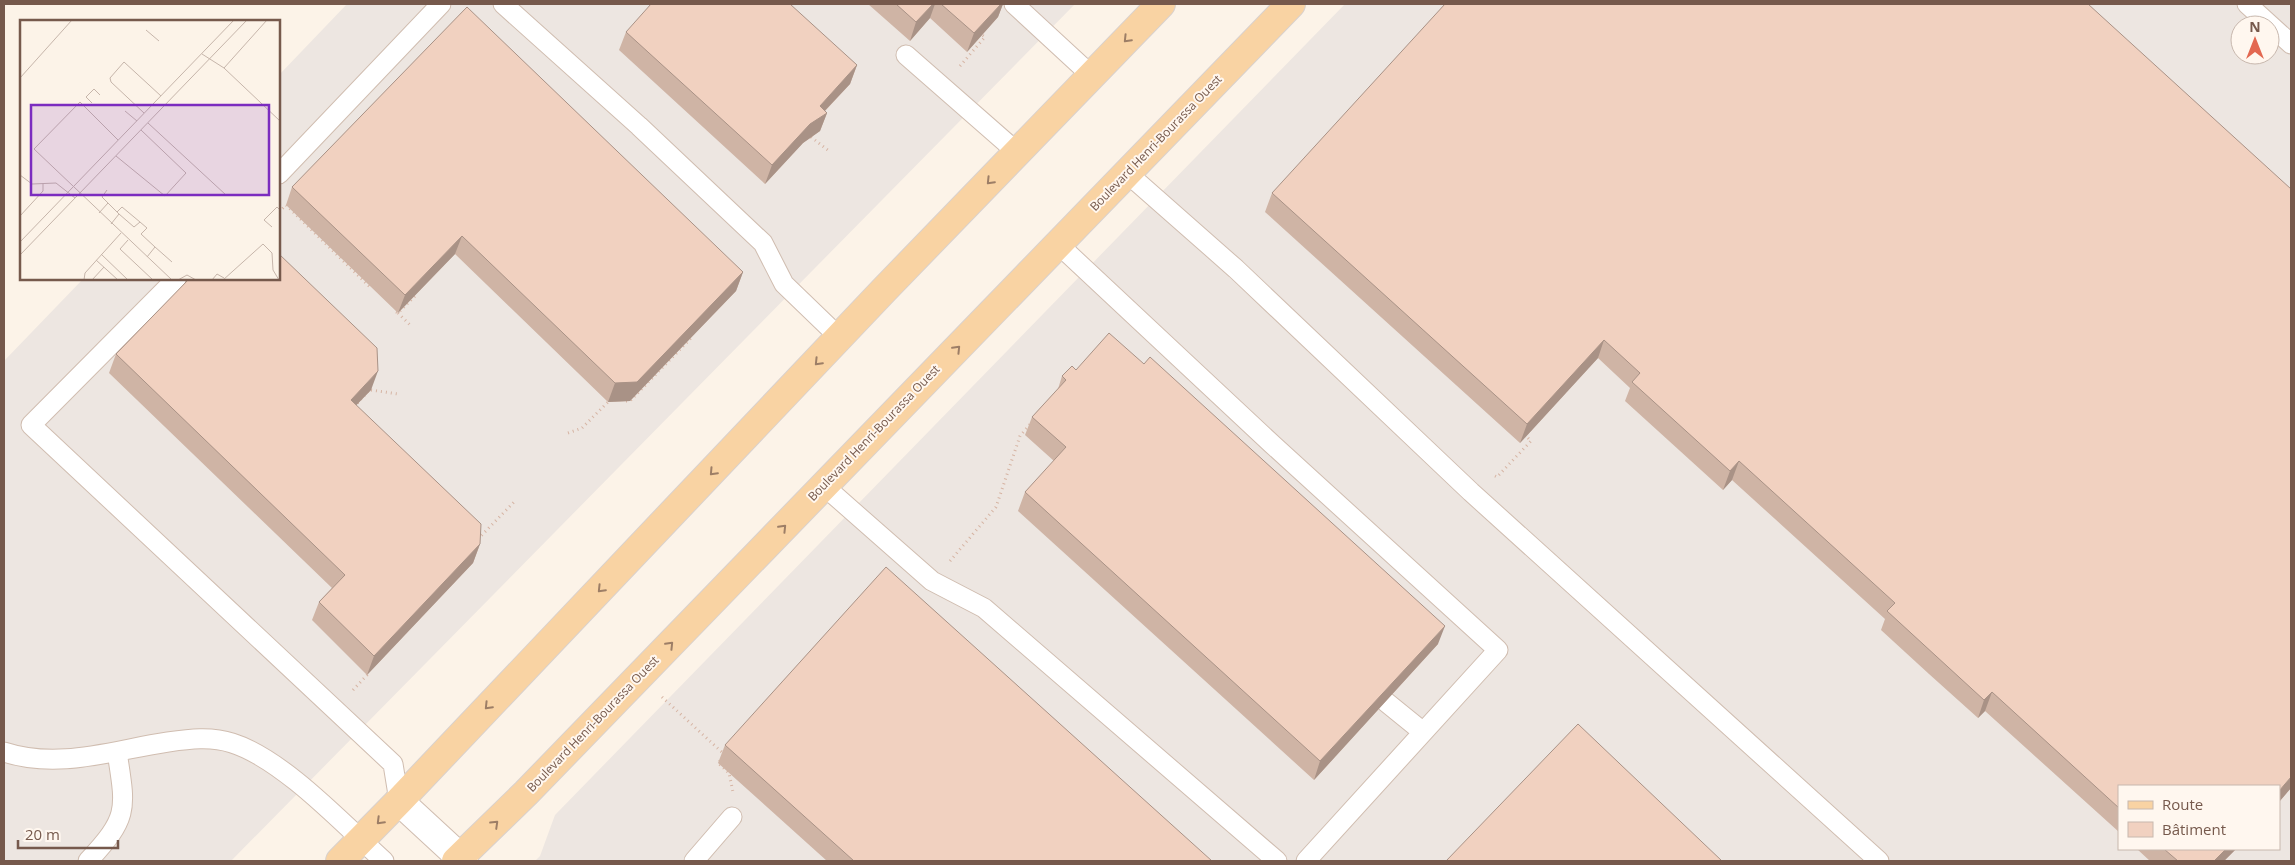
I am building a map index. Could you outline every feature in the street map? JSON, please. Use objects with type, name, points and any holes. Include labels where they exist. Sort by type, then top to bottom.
[{"type":"main road","points":[[340,861],[1161,4]]},
{"type":"main road","name":"Boulevard Henri-Bourassa Ouest","points":[[460,860],[1291,4]]},
{"type":"street","points":[[399,801],[460,860]]},
{"type":"lane","points":[[280,173],[442,4]]},
{"type":"lane","points":[[503,4],[638,126],[763,243],[784,284],[840,338]]},
{"type":"lane","points":[[1014,4],[1092,76]]},
{"type":"lane","points":[[2247,4],[2291,44]]},
{"type":"lane","points":[[906,55],[1018,153]]},
{"type":"lane","points":[[1127,173],[1236,269],[1479,499],[1879,861]]},
{"type":"lane","points":[[1058,244],[1273,445],[1498,650],[1306,861]]},
{"type":"lane","points":[[175,280],[31,425],[393,764],[399,801]]},
{"type":"lane","points":[[824,486],[932,582],[984,608],[1277,861]]},
{"type":"lane","points":[[1386,702],[1423,732]]},
{"type":"lane","points":[[4,752],[46,760],[91,757],[196,739],[219,740],[232,743],[260,756],[287,776],[384,861]]},
{"type":"lane","points":[[88,861],[121,820],[123,791],[117,752]]},
{"type":"lane","points":[[694,861],[732,817]]},
{"type":"path","points":[[971,55],[985,37],[982,35]]},
{"type":"path","points":[[811,137],[829,151]]},
{"type":"path","points":[[280,211],[286,205],[377,293]]},
{"type":"path","points":[[398,313],[417,294]]},
{"type":"path","points":[[391,307],[412,327]]},
{"type":"path","points":[[618,401],[630,401],[696,332]]},
{"type":"path","points":[[351,411],[371,390],[371,382]]},
{"type":"path","points":[[371,390],[398,394]]},
{"type":"path","points":[[601,395],[608,402],[614,402]]},
{"type":"path","points":[[568,434],[582,428],[608,402]]},
{"type":"path","points":[[932,582],[996,508],[1020,436],[1035,419]]},
{"type":"path","points":[[1497,478],[1531,441],[1526,436]]},
{"type":"path","points":[[474,542],[514,501]]},
{"type":"path","points":[[367,675],[374,668]]},
{"type":"path","points":[[659,695],[726,756],[718,763],[729,773],[734,793]]},
{"type":"shaded area","points":[[347,4],[1075,4],[231,861],[4,861],[4,361],[82,280],[280,280],[280,74]]},
{"type":"shaded area","points":[[1345,4],[2291,4],[2291,861],[535,861],[540,856],[555,815]]},
{"type":"building","points":[[651,4],[790,4],[857,65],[820,106],[827,113],[810,124],[772,165],[626,32]]},
{"type":"building","points":[[896,4],[933,4],[916,22]]},
{"type":"building","points":[[941,4],[1001,4],[974,33]]},
{"type":"building","points":[[1445,4],[2088,4],[2291,189],[2291,777],[2280,790],[2280,785],[2118,785],[2118,807],[1992,692],[1984,700],[1887,611],[1895,603],[1739,461],[1730,471],[1632,382],[1640,373],[1604,340],[1527,424],[1272,193]]},
{"type":"building","points":[[467,7],[743,272],[637,382],[615,383],[462,236],[405,295],[292,187]]},
{"type":"building","points":[[280,255],[377,348],[378,371],[351,400],[481,524],[480,544],[374,656],[319,602],[345,575],[116,354],[188,280],[280,280]]},
{"type":"building","points":[[1109,333],[1144,364],[1150,357],[1445,626],[1320,761],[1025,492],[1066,447],[1032,417],[1066,380],[1062,376],[1072,366],[1076,370]]},
{"type":"building","points":[[886,567],[1212,861],[854,861],[725,745]]},
{"type":"building","points":[[1578,724],[1722,861],[1446,861]]},
{"type":"building","points":[[2165,850],[2225,850],[2214,861],[2178,861]]}]
